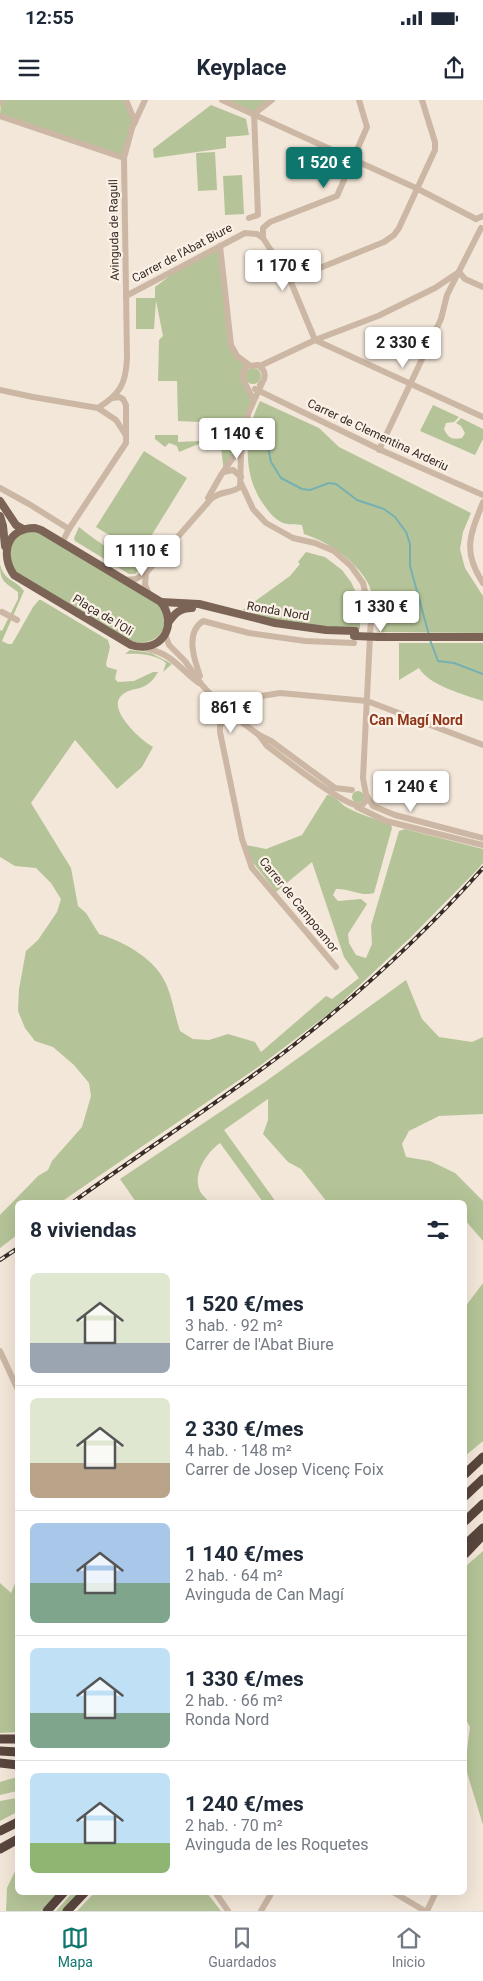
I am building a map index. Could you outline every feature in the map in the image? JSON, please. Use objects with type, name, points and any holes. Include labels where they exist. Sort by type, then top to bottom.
[{"type":"highway","points":[[467,1471],[483,1457]]},
{"type":"highway","points":[[467,1494],[483,1479]]},
{"type":"highway","points":[[467,1519],[483,1504]]},
{"type":"highway","points":[[467,1543],[483,1528]]},
{"type":"highway","points":[[467,1552],[483,1536]]},
{"type":"highway","points":[[0,1739],[15,1738]]},
{"type":"highway","points":[[0,1751],[15,1752]]},
{"type":"highway","points":[[0,1763],[15,1765]]},
{"type":"highway","points":[[0,1831],[15,1824]]},
{"type":"highway","points":[[0,1848],[15,1840]]},
{"type":"highway","points":[[47,1911],[61,1895]]},
{"type":"highway","points":[[67,1911],[82,1895]]},
{"type":"main road","points":[[0,501],[16,525],[23,529]]},
{"type":"main road","name":"Plaça de l'Oli","points":[[0,516],[4,526],[6,563],[14,575],[127,643],[143,648],[155,644],[165,634]]},
{"type":"main road","points":[[5,547],[13,534],[23,529],[35,528],[42,530],[161,602],[167,614],[168,623],[165,634]]},
{"type":"main road","name":"Ronda Nord","points":[[161,602],[199,604],[275,623],[354,637]]},
{"type":"main road","name":"Ronda Nord","points":[[168,623],[175,613],[180,610],[197,608],[246,622],[354,637],[379,634],[483,637]]},
{"type":"main road","name":"Ronda Nord","points":[[434,636],[483,633]]},
{"type":"street","points":[[126,100],[135,122]]},
{"type":"street","name":"Avinguda de Ragull","points":[[126,437],[124,158],[128,140],[146,100]]},
{"type":"street","points":[[222,100],[416,188],[476,219]]},
{"type":"street","points":[[254,114],[272,100]]},
{"type":"street","points":[[359,100],[367,127],[337,196],[270,222],[263,228],[263,238],[290,280],[314,340],[483,417]]},
{"type":"street","points":[[290,280],[390,239],[399,228],[416,188],[433,156],[435,145],[422,100]]},
{"type":"street","points":[[249,218],[258,215],[254,114]]},
{"type":"street","points":[[0,116],[124,158]]},
{"type":"street","points":[[476,219],[483,216]]},
{"type":"street","points":[[379,450],[441,319],[447,295],[482,229],[476,225],[476,219]]},
{"type":"street","name":"Carrer de l'Abat Biure","points":[[126,296],[244,233],[256,234],[263,238]]},
{"type":"street","points":[[124,579],[136,579],[146,573],[201,510],[219,493],[237,489],[241,480],[241,455],[248,414],[253,399],[261,392],[265,374],[261,367],[252,365],[237,356],[231,345],[220,246]]},
{"type":"street","points":[[459,272],[464,279],[483,287]]},
{"type":"street","points":[[253,399],[248,386],[243,381],[242,374],[245,368],[262,364],[314,340],[378,316],[435,288],[459,272]]},
{"type":"street","points":[[109,413],[110,400],[125,381]]},
{"type":"street","points":[[248,386],[257,387],[262,383]]},
{"type":"street","name":"Carrer de Clementina Arderiu","points":[[248,386],[379,450],[483,495]]},
{"type":"street","points":[[0,390],[98,408],[109,413],[116,420],[126,437],[126,443],[69,529],[62,543]]},
{"type":"street","points":[[98,408],[119,396],[124,399],[126,409],[121,418],[116,420]]},
{"type":"street","points":[[201,510],[244,440]]},
{"type":"street","points":[[224,472],[233,470],[241,480],[253,509],[266,523],[293,538],[315,543],[334,551],[357,574],[364,588],[371,616],[362,778],[366,795],[370,803],[398,824],[415,824],[434,830],[442,828]]},
{"type":"street","points":[[219,480],[222,488],[228,491]]},
{"type":"street","points":[[0,488],[69,529]]},
{"type":"street","points":[[483,502],[470,534],[470,548],[473,565],[483,583]]},
{"type":"street","points":[[146,573],[145,585],[149,594]]},
{"type":"street","points":[[2,612],[18,620]]},
{"type":"street","points":[[202,685],[192,643],[198,624],[203,621],[250,633],[305,641],[354,637]]},
{"type":"street","points":[[165,634],[168,645],[185,661],[202,685]]},
{"type":"street","points":[[143,648],[166,654],[230,712],[259,735],[271,741],[335,788],[352,790],[359,788],[366,795]]},
{"type":"street","points":[[230,712],[255,697],[280,693],[366,700],[483,745]]},
{"type":"street","name":"Carrer de Campoamor","points":[[230,712],[224,717],[220,726],[220,732],[242,839],[252,868],[336,967]]},
{"type":"street","points":[[259,735],[267,746],[331,792],[373,816],[483,845]]},
{"type":"street","points":[[352,790],[348,797],[353,804]]},
{"type":"street","points":[[353,804],[364,804],[366,795]]},
{"type":"street","points":[[379,809],[442,828],[481,837]]},
{"type":"street","points":[[0,1351],[15,1384]]},
{"type":"street","points":[[217,1895],[228,1911]]},
{"type":"street","points":[[262,1911],[270,1895]]},
{"type":"street","points":[[398,1895],[426,1911],[434,1895]]},
{"type":"green space","points":[[1,100],[126,100],[135,122],[124,158],[0,116]]},
{"type":"green space","points":[[222,100],[272,100],[254,114]]},
{"type":"green space","points":[[211,105],[246,119],[249,135],[226,137],[226,148],[154,158],[153,149]]},
{"type":"green space","points":[[215,152],[217,190],[198,191],[196,153]]},
{"type":"green space","points":[[242,175],[244,214],[225,215],[223,176]]},
{"type":"green space","points":[[220,246],[231,345],[249,365],[242,373],[253,399],[244,438],[224,472],[220,439],[216,437],[179,452],[177,446],[169,443],[165,447],[155,439],[155,435],[178,435],[178,442],[199,441],[199,422],[178,421],[177,381],[158,381],[159,340],[163,336],[156,301],[154,329],[136,329],[136,298],[155,298],[155,287],[184,265]]},
{"type":"green space","points":[[250,368],[256,368],[261,373],[259,382],[250,384],[245,379],[245,373]]},
{"type":"green space","points":[[260,401],[319,428],[339,447],[471,513],[463,532],[460,549],[465,568],[483,596],[483,633],[379,632],[370,587],[356,566],[332,547],[304,534],[302,525],[285,524],[277,519],[264,505],[257,493],[249,467],[248,440]]},
{"type":"green space","points":[[433,405],[459,417],[454,422],[446,423],[444,429],[451,438],[462,438],[465,433],[461,426],[456,423],[461,418],[483,429],[483,439],[475,455],[420,431]]},
{"type":"green space","points":[[144,451],[187,478],[140,554],[96,527]]},
{"type":"green space","points":[[79,527],[119,555],[136,563],[143,564],[135,574],[129,574],[75,541],[74,538]]},
{"type":"green space","points":[[31,531],[38,532],[159,605],[164,621],[160,634],[148,642],[131,641],[18,573],[9,560],[9,545],[15,536]]},
{"type":"green space","points":[[306,552],[325,557],[342,570],[351,582],[360,601],[360,629],[286,622],[243,610],[290,576],[300,564],[298,562]]},
{"type":"green space","points":[[0,564],[4,574],[24,591],[2,641],[12,644],[33,607],[41,600],[108,640],[110,647],[106,664],[107,667],[117,670],[115,679],[118,682],[134,681],[153,672],[158,672],[144,687],[126,692],[118,702],[122,717],[134,732],[153,747],[142,767],[117,789],[75,740],[31,803],[71,868],[78,906],[86,913],[99,934],[139,953],[162,976],[171,997],[180,1031],[193,1039],[209,1040],[228,1034],[255,1042],[261,1052],[326,996],[332,999],[359,978],[344,957],[312,862],[276,892],[251,860],[246,845],[266,849],[302,835],[327,795],[332,796],[346,807],[368,817],[391,824],[392,828],[374,893],[365,894],[336,889],[333,895],[338,901],[361,899],[367,904],[348,934],[349,943],[356,955],[366,958],[372,944],[371,926],[399,831],[405,829],[483,849],[483,863],[411,937],[331,1012],[261,1065],[64,1200],[15,1200],[15,1237],[0,1248],[0,1215],[38,1176],[48,1170],[52,1161],[82,1127],[91,1096],[89,1083],[74,1065],[53,1047],[35,1041],[25,1028],[18,1011],[19,989],[26,951],[38,940],[57,912],[61,899],[51,883],[36,868],[15,866],[0,857],[0,630],[2,631],[18,599],[18,592],[4,581]]},
{"type":"green space","points":[[399,643],[483,643],[483,701],[438,684],[419,668],[399,680]]},
{"type":"green space","points":[[130,650],[151,653],[172,664],[163,672],[166,663],[162,660],[147,655],[125,654]]},
{"type":"green space","points":[[358,791],[364,797],[358,803],[352,797]]},
{"type":"green space","points":[[406,980],[422,1019],[439,1037],[472,1042],[483,1037],[483,1114],[439,1116],[409,1131],[402,1144],[406,1157],[430,1161],[455,1173],[483,1201],[483,1241],[467,1222],[467,1200],[325,1200],[301,1169],[288,1162],[263,1134],[268,1120],[268,1099],[224,1130],[275,1200],[262,1200],[220,1143],[205,1159],[199,1172],[198,1186],[207,1200],[135,1200],[120,1179],[265,1082]]},
{"type":"green space","points":[[483,1283],[483,1441],[467,1454],[467,1304]]},
{"type":"green space","points":[[483,1551],[483,1825],[467,1773],[470,1727],[467,1722],[467,1565]]},
{"type":"green space","points":[[0,1583],[11,1593],[15,1584],[15,1732],[0,1733]]},
{"type":"green space","points":[[15,1778],[15,1791],[0,1795],[0,1782]]},
{"type":"green space","points":[[15,1798],[15,1813],[0,1821],[0,1801]]},
{"type":"green space","points":[[15,1871],[15,1895],[56,1895],[41,1911],[6,1911],[7,1888]]},
{"type":"green space","points":[[70,1895],[80,1895],[63,1911],[56,1911]]},
{"type":"green space","points":[[92,1895],[209,1895],[221,1911],[77,1911]]},
{"type":"waterway","points":[[265,431],[271,462],[281,478],[302,489],[310,490],[329,483],[336,484],[357,500],[384,509],[395,517],[406,532],[410,544],[410,566],[429,635]]},
{"type":"waterway","points":[[430,640],[438,661],[454,663],[483,674]]},
{"type":"railway","points":[[76,1200],[240,1085],[320,1024],[416,938],[483,868]]},
{"type":"railway","points":[[0,1260],[15,1250]]},
{"type":"district","name":"Can Magí Nord","points":[[416,720]]}]
